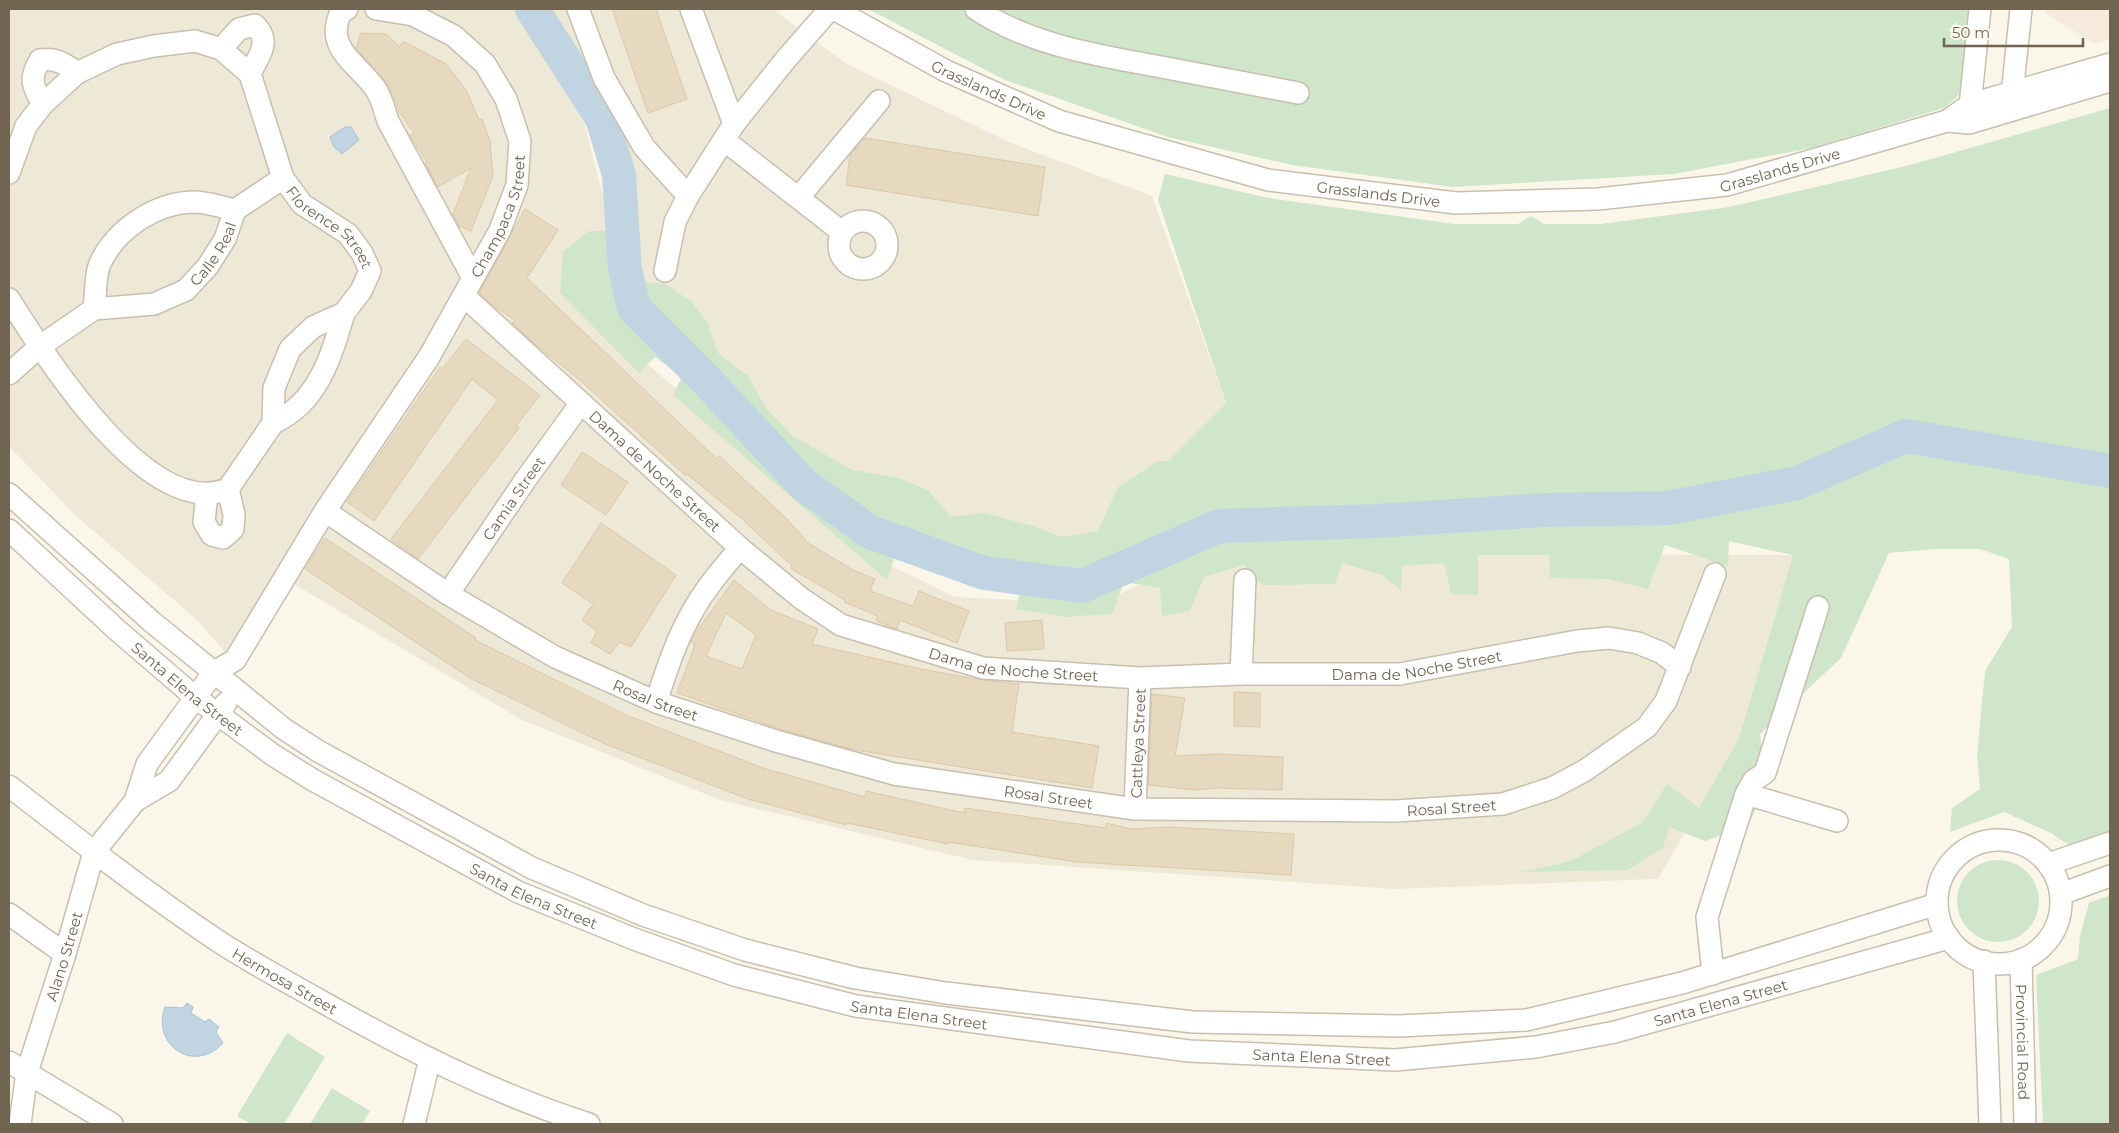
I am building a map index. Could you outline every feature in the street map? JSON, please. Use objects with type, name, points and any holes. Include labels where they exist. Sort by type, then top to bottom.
[{"type":"street","name":"Champaca Street","points":[[347,9],[341,12],[336,22],[341,52],[374,86],[381,98],[388,121],[468,287]]},
{"type":"street","name":"Champaca Street","points":[[376,9],[413,15],[454,36],[485,64],[506,99],[520,141],[517,185],[500,230],[468,287]]},
{"type":"street","points":[[578,9],[604,78],[644,147],[688,196]]},
{"type":"street","points":[[691,9],[729,132],[799,197],[842,232]]},
{"type":"street","points":[[665,271],[675,222],[688,196],[729,132],[787,58],[830,9]]},
{"type":"street","name":"Grasslands Drive","points":[[834,9],[946,71],[1059,122],[1268,180],[1456,203],[1598,199],[1727,185],[1947,121],[2012,100],[2110,64]]},
{"type":"street","points":[[976,9],[995,22],[1044,42],[1124,60],[1298,93]]},
{"type":"street","points":[[1970,113],[1980,9]]},
{"type":"street","points":[[2012,100],[2020,9]]},
{"type":"street","points":[[9,173],[26,126],[43,104],[77,73],[117,54],[154,46],[195,41],[221,49],[250,74],[264,43],[263,34],[255,26],[239,29],[221,49]]},
{"type":"street","points":[[43,104],[34,89],[33,72],[40,60],[52,58],[77,73]]},
{"type":"street","name":"Florence Street","points":[[250,74],[283,178],[302,204],[348,234],[362,253],[370,271],[361,291],[344,313],[313,327],[290,349],[274,388],[273,423]]},
{"type":"street","name":"Grasslands Drive","points":[[2012,100],[2110,81]]},
{"type":"street","points":[[799,197],[879,101]]},
{"type":"street","name":"Calle Real","points":[[235,210],[195,202],[169,205],[149,212],[120,234],[99,267],[94,308],[154,304],[186,290],[208,266],[217,252],[225,238],[235,210],[283,178]]},
{"type":"street","name":"Dama de Noche Street","points":[[468,287],[581,403],[740,548],[802,599],[841,625],[983,668],[1140,678],[1241,674],[1400,674],[1577,641],[1609,638],[1638,643],[1654,650],[1680,667]]},
{"type":"street","points":[[135,801],[147,764],[214,672],[235,660],[325,511],[429,357],[468,287]]},
{"type":"street","points":[[9,299],[39,347],[72,394],[112,440],[155,474],[183,490],[207,494],[228,489],[273,423],[289,416],[309,398],[326,369],[344,313]]},
{"type":"street","points":[[9,374],[39,347],[94,308]]},
{"type":"street","name":"Camia Street","points":[[448,594],[526,479],[581,403]]},
{"type":"street","points":[[207,494],[204,522],[212,536],[223,538],[232,529],[234,514],[228,489]]},
{"type":"street","name":"Santa Elena Street","points":[[9,494],[152,622],[284,729],[318,751],[532,868],[643,914],[736,947],[856,978],[946,993],[1193,1022],[1399,1026],[1526,1020],[1712,974],[1938,904]]},
{"type":"street","name":"Rosal Street","points":[[325,511],[448,594],[555,657],[656,702],[776,741],[894,774],[1135,809],[1396,811],[1503,804],[1552,788],[1584,771],[1648,726],[1666,701],[1715,574]]},
{"type":"street","name":"Santa Elena Street","points":[[9,530],[117,630],[196,698],[273,755],[313,780],[518,892],[634,940],[734,975],[856,1006],[1169,1048],[1395,1060],[1536,1047],[1615,1032],[1949,938]]},
{"type":"street","points":[[656,702],[672,653],[690,615],[710,584],[740,548]]},
{"type":"street","points":[[1241,674],[1245,580]]},
{"type":"street","points":[[1712,974],[1708,917],[1746,794],[1754,780],[1765,773],[1818,607]]},
{"type":"street","points":[[135,801],[169,781],[220,714],[235,688],[235,660]]},
{"type":"street","name":"Cattleya Street","points":[[1135,809],[1140,678]]},
{"type":"street","name":"Hermosa Street","points":[[9,786],[94,852],[216,940],[368,1027],[537,1116],[590,1124]]},
{"type":"street","points":[[1746,794],[1837,821]]},
{"type":"street","name":"Alano Street","points":[[20,1124],[18,1067],[65,954],[94,852],[135,801]]},
{"type":"street","points":[[1994,840],[2009,840],[2031,849],[2048,864],[2054,873],[2061,894],[2059,918],[2055,929],[2041,948],[2021,960],[2002,963],[1984,961],[1964,952],[1949,938],[1943,927],[1938,904],[1939,888],[1944,874],[1953,860],[1964,850],[1978,843],[1994,840]]},
{"type":"street","points":[[2048,864],[2110,843]]},
{"type":"street","points":[[2061,894],[2110,876]]},
{"type":"street","points":[[9,914],[65,954]]},
{"type":"street","name":"Provincial Road","points":[[2021,960],[2025,1124]]},
{"type":"street","points":[[1984,961],[1990,1124]]},
{"type":"street","points":[[414,1124],[430,1059]]},
{"type":"street","points":[[18,1067],[112,1124]]},
{"type":"shaded area","points":[[9,9],[515,9],[577,94],[612,231],[568,265],[627,346],[861,551],[955,597],[1097,604],[1212,553],[1793,555],[1739,738],[1658,879],[1395,889],[973,860],[720,800],[522,720],[294,584],[232,660],[198,621],[75,515],[9,446]]},
{"type":"shaded area","points":[[544,9],[772,9],[847,64],[1009,142],[1152,196],[1226,403],[1124,506],[1087,576],[858,514],[637,297],[630,182],[610,108],[574,47]]},
{"type":"shaded area","points":[[2047,9],[2110,9],[2110,39],[2094,44],[2046,13]]},
{"type":"green space","points":[[868,9],[1968,9],[1965,83],[1956,98],[1944,108],[1816,147],[1674,174],[1453,187],[1292,165],[1168,137],[1005,80]]},
{"type":"green space","points":[[2110,108],[2110,455],[2095,453],[2110,457],[2110,835],[2073,848],[2051,833],[2004,812],[1950,832],[1952,808],[1980,789],[1977,756],[1985,671],[2012,627],[2009,559],[1980,549],[1935,549],[1889,553],[1841,658],[1760,734],[1766,786],[1748,826],[1705,841],[1669,827],[1663,848],[1627,870],[1522,872],[1571,861],[1643,822],[1667,784],[1699,808],[1739,738],[1793,555],[1729,541],[1728,566],[1665,545],[1648,589],[1609,579],[1550,578],[1549,555],[1478,555],[1478,595],[1451,594],[1444,563],[1402,566],[1401,590],[1382,575],[1342,563],[1335,584],[1262,585],[1244,565],[1204,577],[1190,611],[1162,616],[1160,588],[1124,582],[1112,614],[1065,617],[1016,609],[1020,592],[979,584],[895,556],[887,580],[673,395],[682,377],[655,357],[639,373],[560,293],[563,252],[589,231],[612,231],[643,282],[666,284],[692,302],[708,324],[718,353],[748,376],[766,408],[793,436],[852,470],[899,478],[928,490],[951,517],[983,513],[1030,525],[1062,537],[1098,531],[1118,487],[1158,461],[1168,461],[1226,403],[1158,200],[1165,174],[1268,198],[1454,224],[1518,224],[1531,216],[1544,224],[1601,224],[1729,207],[1910,165]]},
{"type":"green space","points":[[1998,860],[2014,863],[2027,872],[2036,885],[2039,901],[2036,917],[2027,930],[2014,939],[1998,942],[1982,939],[1969,930],[1960,917],[1957,901],[1960,885],[1969,872],[1982,863]]},
{"type":"green space","points":[[2110,895],[2110,1124],[2043,1124],[2036,975],[2078,959],[2080,936],[2089,903]]},
{"type":"green space","points":[[287,1033],[325,1057],[284,1124],[251,1124],[237,1116]]},
{"type":"green space","points":[[332,1088],[370,1111],[362,1124],[310,1124]]},
{"type":"water","points":[[345,127],[351,127],[359,140],[342,154],[334,147],[330,137]]},
{"type":"water","points":[[187,1003],[193,1007],[191,1013],[205,1022],[209,1019],[219,1027],[216,1032],[223,1043],[212,1052],[200,1056],[189,1056],[178,1051],[170,1044],[164,1033],[162,1021],[165,1007],[183,1008]]},
{"type":"building","points":[[612,9],[656,9],[687,99],[648,113]]},
{"type":"building","points":[[361,33],[386,34],[400,47],[403,41],[446,64],[466,90],[479,120],[482,119],[490,141],[493,176],[471,231],[459,226],[453,214],[471,168],[438,187],[425,163],[427,162],[410,135],[414,133],[398,110],[388,85],[356,48]]},
{"type":"building","points":[[865,138],[1045,167],[1038,216],[846,185],[850,155]]},
{"type":"building","points":[[525,209],[558,230],[527,278],[717,459],[719,456],[786,518],[808,543],[853,570],[875,579],[870,591],[913,606],[919,591],[969,611],[957,643],[900,620],[897,629],[876,621],[878,616],[844,602],[845,600],[790,568],[792,566],[742,519],[687,474],[686,476],[574,375],[536,345],[512,323],[515,320],[479,293]]},
{"type":"building","points":[[466,339],[540,395],[516,426],[519,428],[418,559],[391,539],[498,400],[472,379],[374,521],[347,502],[440,367],[442,369]]},
{"type":"building","points":[[582,452],[628,482],[606,515],[561,485]]},
{"type":"building","points":[[601,523],[676,575],[631,647],[620,642],[610,654],[591,643],[597,631],[582,620],[593,604],[562,583]]},
{"type":"building","points":[[325,538],[476,638],[475,640],[626,715],[763,768],[865,797],[866,791],[964,813],[965,808],[1106,828],[1106,823],[1131,829],[1169,827],[1294,834],[1291,875],[1077,862],[948,842],[948,844],[847,823],[846,825],[748,799],[605,744],[470,678],[305,569]]},
{"type":"building","points":[[734,580],[771,610],[818,629],[812,644],[921,669],[982,680],[1019,684],[1012,732],[1099,746],[1092,788],[855,750],[780,729],[677,693],[695,645],[691,642],[696,632]],"holes":[[[726,613],[756,635],[742,669],[706,656]]]},
{"type":"building","points":[[1042,620],[1044,649],[1007,651],[1005,623]]},
{"type":"building","points":[[1234,692],[1260,693],[1260,727],[1234,726]]},
{"type":"building","points":[[1152,694],[1185,698],[1175,756],[1218,754],[1283,757],[1282,790],[1217,788],[1195,790],[1148,785]]},
{"type":"waterway","points":[[532,9],[602,118],[619,175],[625,269],[634,308],[704,378],[803,484],[870,532],[984,573],[1082,586],[1219,526],[1376,521],[1545,510],[1668,508],[1797,483],[1906,436],[2110,471]]}]
